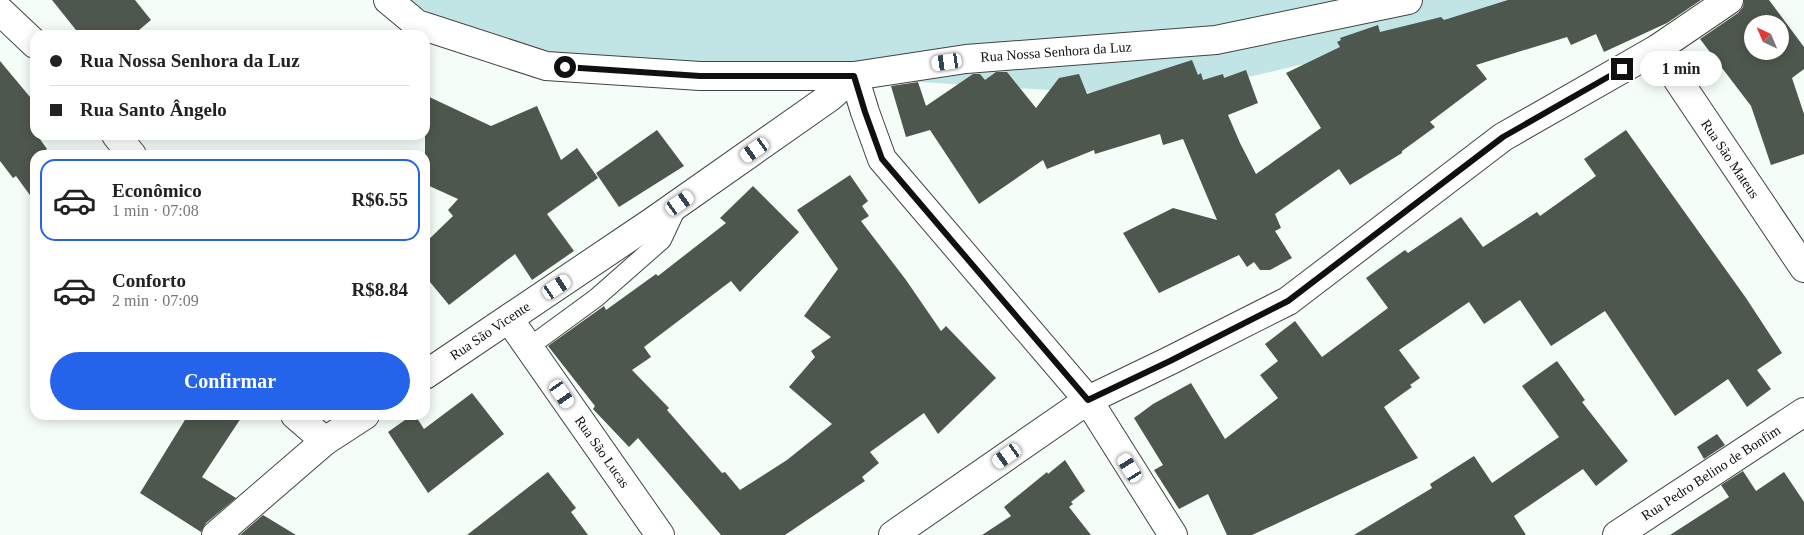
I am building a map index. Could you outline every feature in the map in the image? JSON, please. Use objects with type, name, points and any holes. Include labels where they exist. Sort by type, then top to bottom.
[{"type":"street","name":"Rua Nossa Senhora da Luz","points":[[388,0],[417,24],[546,66],[700,76],[854,76],[966,59],[1216,40],[1408,0]]},
{"type":"street","points":[[893,535],[1088,400],[1288,301],[1503,137],[1657,49],[1729,0]]},
{"type":"street","points":[[0,11],[30,39]]},
{"type":"street","name":"Rua São Mateus","points":[[1657,49],[1804,268]]},
{"type":"street","name":"Rua São Vicente","points":[[430,373],[680,203],[830,97],[854,76]]},
{"type":"street","points":[[854,76],[882,159],[1088,400],[1173,535]]},
{"type":"street","points":[[120,140],[128,150]]},
{"type":"street","name":"Rua São Lucas","points":[[509,319],[660,535]]},
{"type":"street","name":"Rua Pedro Belino de Bonfim","points":[[1617,535],[1804,412]]},
{"type":"street","points":[[301,420],[325,441]]},
{"type":"street","points":[[216,535],[325,441],[357,420]]},
{"type":"lane","name":"Rua São Vicente","points":[[529,347],[596,298],[662,240],[680,203]]},
{"type":"shaded area","points":[[406,0],[1577,0],[1163,97],[512,57]]},
{"type":"building","points":[[52,0],[135,0],[151,20],[139,30],[76,30]]},
{"type":"building","points":[[1508,0],[1701,0],[1667,23],[1604,52],[1596,34],[1571,45],[1567,37],[1476,65],[1487,79],[1430,122],[1435,127],[1402,151],[1402,153],[1350,185],[1339,169],[1275,214],[1281,228],[1275,231],[1292,258],[1270,270],[1260,270],[1254,262],[1247,267],[1239,255],[1159,293],[1123,233],[1173,208],[1217,220],[1183,139],[1163,145],[1160,134],[1095,154],[1094,150],[1047,169],[1043,160],[979,204],[930,130],[906,137],[891,86],[918,82],[926,106],[973,74],[980,74],[985,80],[996,72],[1007,72],[1036,108],[1059,78],[1079,74],[1087,94],[1192,60],[1198,75],[1201,73],[1203,80],[1223,74],[1224,78],[1246,70],[1258,103],[1228,115],[1256,174],[1321,128],[1286,73],[1340,47],[1337,42],[1341,40],[1340,38],[1378,25],[1380,32],[1441,17],[1444,20]]},
{"type":"building","points":[[1744,0],[1769,0],[1780,15],[1744,15],[1744,60],[1789,60],[1789,27],[1804,47],[1804,69],[1792,78],[1804,114],[1804,154],[1771,165],[1751,106],[1700,39],[1738,13],[1743,7]]},
{"type":"building","points":[[0,61],[30,97],[30,140],[41,140],[47,149],[30,150],[30,195],[16,176],[13,178],[0,161]]},
{"type":"building","points":[[430,97],[491,126],[537,106],[561,160],[577,148],[598,178],[547,214],[574,251],[532,280],[515,254],[449,305],[430,282],[430,238],[453,216],[448,210],[458,199],[430,186],[430,150],[425,150],[425,140],[430,140]]},
{"type":"building","points":[[657,130],[684,166],[619,207],[596,173]]},
{"type":"building","points":[[1626,130],[1746,298],[1782,353],[1757,370],[1771,389],[1747,407],[1728,379],[1675,416],[1605,311],[1551,346],[1520,300],[1484,324],[1469,302],[1399,350],[1420,378],[1410,385],[1412,387],[1384,407],[1418,458],[1252,535],[1227,535],[1208,494],[1179,509],[1154,470],[1163,465],[1134,418],[1153,404],[1191,383],[1225,439],[1278,398],[1260,375],[1278,361],[1265,344],[1295,321],[1322,357],[1388,308],[1366,278],[1405,250],[1408,253],[1461,217],[1483,247],[1537,212],[1540,216],[1596,176],[1584,159]]},
{"type":"building","points":[[850,175],[868,201],[862,206],[869,216],[861,221],[906,280],[941,331],[946,326],[996,378],[938,434],[924,413],[870,452],[879,463],[862,477],[865,481],[785,535],[721,535],[638,438],[629,447],[593,409],[595,406],[548,346],[604,306],[606,310],[656,274],[658,276],[726,223],[720,218],[753,186],[799,232],[740,292],[731,281],[644,347],[651,357],[632,370],[669,408],[667,410],[722,473],[725,472],[740,490],[787,460],[832,424],[789,387],[815,357],[811,351],[831,337],[804,316],[838,269],[797,210]]},
{"type":"building","points":[[1557,361],[1585,400],[1582,402],[1628,461],[1596,486],[1583,469],[1514,516],[1526,535],[1354,535],[1432,488],[1430,484],[1474,456],[1492,483],[1559,437],[1522,386]]},
{"type":"building","points":[[472,393],[504,434],[428,493],[388,432],[405,420],[418,420],[424,429]]},
{"type":"building","points":[[185,420],[240,420],[202,477],[236,498],[206,523],[201,532],[140,493]]},
{"type":"building","points":[[1717,434],[1725,445],[1704,459],[1697,447]]},
{"type":"building","points":[[1065,460],[1085,491],[1071,502],[1073,504],[1069,507],[1091,535],[982,535],[1011,516],[1004,507]]},
{"type":"building","points":[[1743,471],[1756,491],[1784,472],[1804,502],[1804,535],[1670,535],[1729,497],[1721,485]]},
{"type":"building","points":[[548,472],[576,508],[571,512],[588,535],[467,535]]},
{"type":"building","points":[[263,515],[296,535],[240,535]]},
{"type":"route","points":[[565,67],[700,76],[854,76],[882,159],[1088,400],[1288,301],[1503,137],[1622,69]]}]
